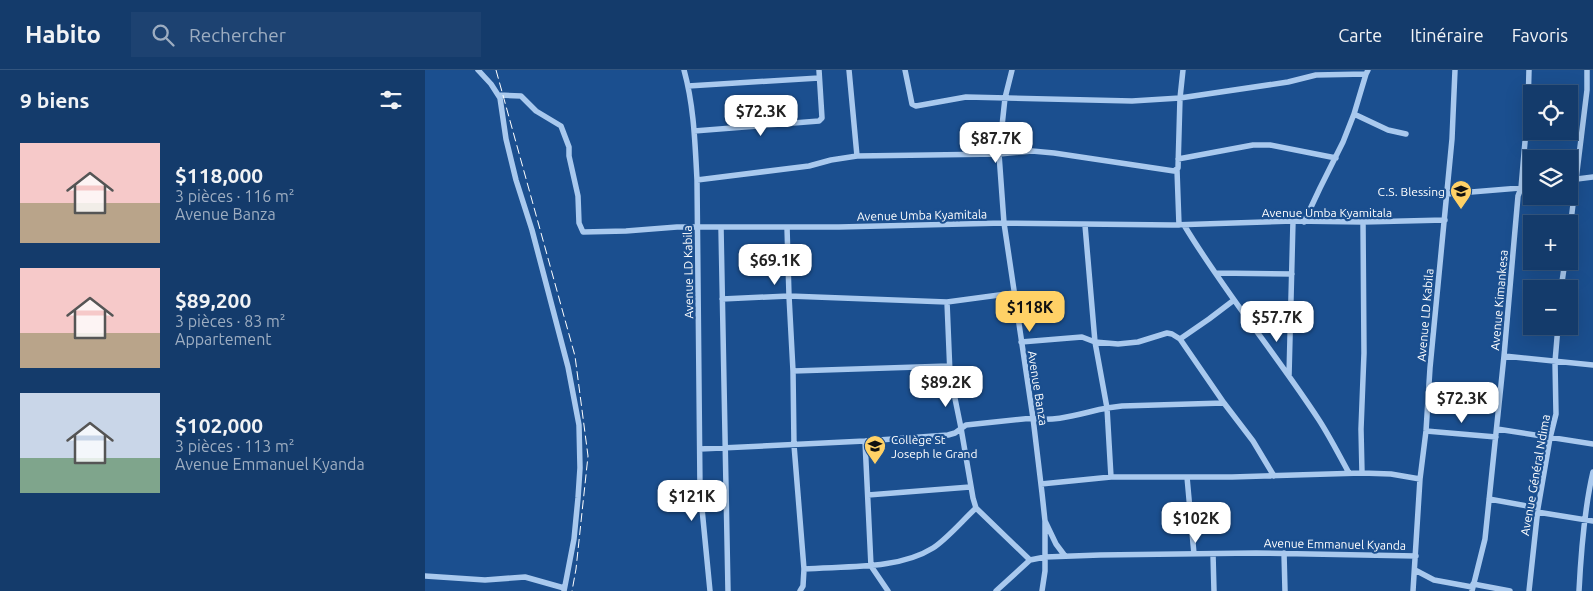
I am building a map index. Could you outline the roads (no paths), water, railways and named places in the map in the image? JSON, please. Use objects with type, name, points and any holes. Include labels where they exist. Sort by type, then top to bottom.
[{"type":"street","points":[[425,576],[485,580],[525,577],[564,590],[574,539],[580,468],[579,425],[569,367],[516,180],[506,139],[502,104],[499,95],[478,70]]},
{"type":"street","name":"Avenue LD Kabila","points":[[684,70],[689,86],[697,180],[700,488],[710,591]]},
{"type":"street","points":[[694,131],[819,121],[822,118],[819,70]]},
{"type":"street","points":[[849,70],[857,156]]},
{"type":"street","points":[[905,70],[912,104],[916,106],[966,98],[1132,101],[1180,98],[1288,82],[1316,75],[1367,72],[1354,114],[1336,158],[1319,188],[1304,222]]},
{"type":"street","name":"Avenue Banza","points":[[1012,70],[1005,98],[999,154],[1004,223],[1033,418],[1045,521],[1045,571],[1042,591]]},
{"type":"street","points":[[1183,70],[1177,170],[1182,225],[1319,420],[1349,473]]},
{"type":"street","name":"Avenue LD Kabila","points":[[1413,591],[1420,479],[1445,220],[1455,70]]},
{"type":"street","name":"Avenue Kimankesa","points":[[1473,588],[1485,539],[1505,356],[1517,204],[1521,188],[1528,107],[1529,70]]},
{"type":"street","points":[[1578,166],[1590,91],[1587,70]]},
{"type":"street","points":[[689,86],[819,78]]},
{"type":"street","name":"Avenue Umba Kyamitala","points":[[499,95],[521,96],[536,110],[561,126],[570,150],[569,156],[578,196],[579,223],[583,232],[698,227],[1004,223],[1182,225],[1293,221],[1445,220]]},
{"type":"street","points":[[1354,114],[1388,130],[1406,134]]},
{"type":"street","points":[[1178,159],[1261,145],[1270,145],[1336,158]]},
{"type":"street","points":[[697,180],[809,166],[857,156],[999,154],[1038,151],[1177,170]]},
{"type":"street","points":[[1578,179],[1593,177]]},
{"type":"street","points":[[1447,194],[1521,188]]},
{"type":"street","points":[[1289,376],[1293,221]]},
{"type":"street","points":[[1362,473],[1363,222]]},
{"type":"street","points":[[1085,224],[1095,342],[1107,408],[1111,477]]},
{"type":"street","points":[[787,227],[794,445],[804,569],[801,591]]},
{"type":"street","points":[[721,228],[728,591]]},
{"type":"street","points":[[1216,273],[1292,274]]},
{"type":"street","points":[[722,299],[789,296],[947,302],[1014,293]]},
{"type":"street","points":[[1180,339],[1234,300]]},
{"type":"street","points":[[947,302],[949,366],[970,487],[976,508],[1030,560],[996,591]]},
{"type":"street","points":[[1021,342],[1082,337],[1095,342],[1119,344],[1138,342],[1167,333],[1172,334],[1180,339],[1249,435],[1274,476]]},
{"type":"street","name":"Avenue Général Ndima","points":[[1529,591],[1537,510],[1556,414],[1555,362],[1557,335]]},
{"type":"street","points":[[1505,356],[1593,365]]},
{"type":"street","points":[[793,371],[949,366]]},
{"type":"street","points":[[700,449],[865,441],[948,434],[955,433],[966,425],[1033,418],[1041,420],[1053,419],[1107,408],[1224,402]]},
{"type":"street","points":[[1497,429],[1593,444]]},
{"type":"street","points":[[1426,431],[1496,437]]},
{"type":"street","points":[[865,441],[871,566],[888,591]]},
{"type":"street","points":[[1579,591],[1585,520],[1593,472]]},
{"type":"street","points":[[1041,484],[1111,477],[1274,476],[1349,473],[1391,474],[1420,479]]},
{"type":"street","points":[[1187,477],[1194,554]]},
{"type":"street","points":[[868,496],[970,487]]},
{"type":"street","points":[[1489,499],[1593,521]]},
{"type":"street","points":[[804,569],[871,566],[910,558],[935,546],[976,508]]},
{"type":"street","points":[[1045,521],[1065,556]]},
{"type":"street","points":[[1284,553],[1285,591]]},
{"type":"street","name":"Avenue Emmanuel Kyanda","points":[[1030,560],[1065,556],[1284,553],[1416,556]]},
{"type":"street","points":[[1213,554],[1214,591]]},
{"type":"street","points":[[1415,570],[1429,578],[1444,583],[1510,591]]},
{"type":"railway","points":[[496,70],[575,356],[588,456],[572,591]]},
{"type":"place","name":"C.S. Blessing","points":[[1461,210]]},
{"type":"place","name":"Collège St Joseph le Grand","points":[[875,465]]}]
